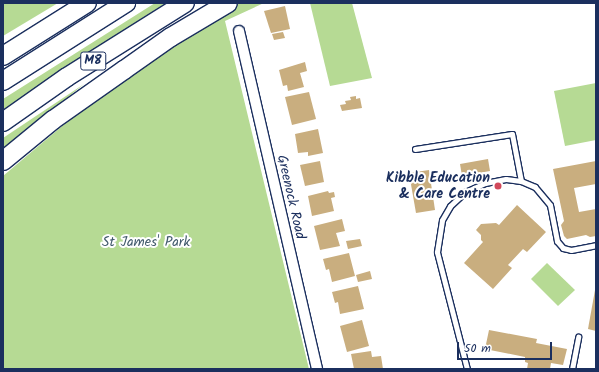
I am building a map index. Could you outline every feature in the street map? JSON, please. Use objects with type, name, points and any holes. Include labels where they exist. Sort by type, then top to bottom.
[{"type":"highway","points":[[3,56],[87,3]]},
{"type":"highway","name":"M8","points":[[3,81],[126,3]]},
{"type":"highway","name":"M8","points":[[3,122],[67,77],[185,3]]},
{"type":"highway","points":[[3,161],[53,120],[124,70],[171,37],[228,3]]},
{"type":"highway","points":[[3,52],[68,15]]},
{"type":"street","name":"Greenock Road","points":[[239,31],[317,369]]},
{"type":"lane","points":[[415,149],[512,134],[521,180]]},
{"type":"lane","points":[[467,369],[437,252],[442,220],[450,206],[465,192],[485,184],[506,179],[521,180],[535,187],[550,205],[555,236],[563,248],[571,250],[596,245]]},
{"type":"lane","points":[[572,369],[578,337]]},
{"type":"green space","points":[[3,3],[58,3],[3,36]]},
{"type":"green space","points":[[155,3],[166,3],[59,71],[3,110],[3,99]]},
{"type":"green space","name":"St James' Park","points":[[240,3],[264,3],[225,21],[309,369],[3,369],[3,176],[93,100],[194,29]]},
{"type":"green space","points":[[310,3],[352,3],[372,78],[330,86]]},
{"type":"green space","points":[[596,83],[596,140],[565,146],[554,91]]},
{"type":"green space","points":[[84,84],[3,150],[3,138]]},
{"type":"green space","points":[[547,263],[575,290],[558,306],[531,279]]},
{"type":"building","points":[[285,6],[290,29],[271,33],[264,11]]},
{"type":"building","points":[[283,32],[285,38],[274,40],[272,34]]},
{"type":"building","points":[[305,62],[307,71],[300,73],[304,87],[288,91],[287,85],[283,86],[279,70]]},
{"type":"building","points":[[309,92],[316,119],[292,125],[285,97]]},
{"type":"building","points":[[356,96],[356,99],[360,98],[362,108],[342,111],[340,105],[346,104],[345,101],[351,100],[350,97]]},
{"type":"building","points":[[318,129],[323,153],[308,156],[308,152],[298,153],[295,134]]},
{"type":"building","points":[[488,159],[490,171],[462,176],[460,164]]},
{"type":"building","points":[[320,161],[324,182],[305,186],[300,165]]},
{"type":"building","points":[[596,161],[596,184],[574,188],[579,212],[596,209],[596,236],[590,237],[586,235],[567,239],[564,236],[561,225],[564,221],[553,169]]},
{"type":"building","points":[[429,170],[435,210],[416,213],[409,173]]},
{"type":"building","points":[[328,191],[329,193],[334,192],[335,197],[331,198],[334,211],[312,216],[308,196]]},
{"type":"building","points":[[517,205],[546,232],[527,252],[523,249],[508,265],[512,268],[493,289],[464,263],[483,242],[481,240],[481,235],[476,230],[481,224],[496,223],[499,225]]},
{"type":"building","points":[[342,219],[345,231],[336,233],[340,246],[320,250],[314,226]]},
{"type":"building","points":[[360,239],[362,246],[348,249],[346,241]]},
{"type":"building","points":[[349,253],[355,276],[332,282],[329,269],[326,270],[323,259]]},
{"type":"building","points":[[370,271],[372,279],[358,282],[356,275]]},
{"type":"building","points":[[358,286],[364,309],[340,314],[338,302],[335,303],[332,292]]},
{"type":"building","points":[[596,290],[596,331],[588,329]]},
{"type":"building","points":[[362,320],[369,346],[347,352],[340,326]]},
{"type":"building","points":[[489,330],[537,339],[536,343],[567,349],[563,365],[551,363],[550,369],[527,369],[528,363],[525,362],[525,357],[485,349]]},
{"type":"building","points":[[371,351],[372,357],[381,356],[383,369],[354,369],[351,354]]},
{"type":"place","name":"Kibble Education & Care Centre","points":[[498,186]]}]
